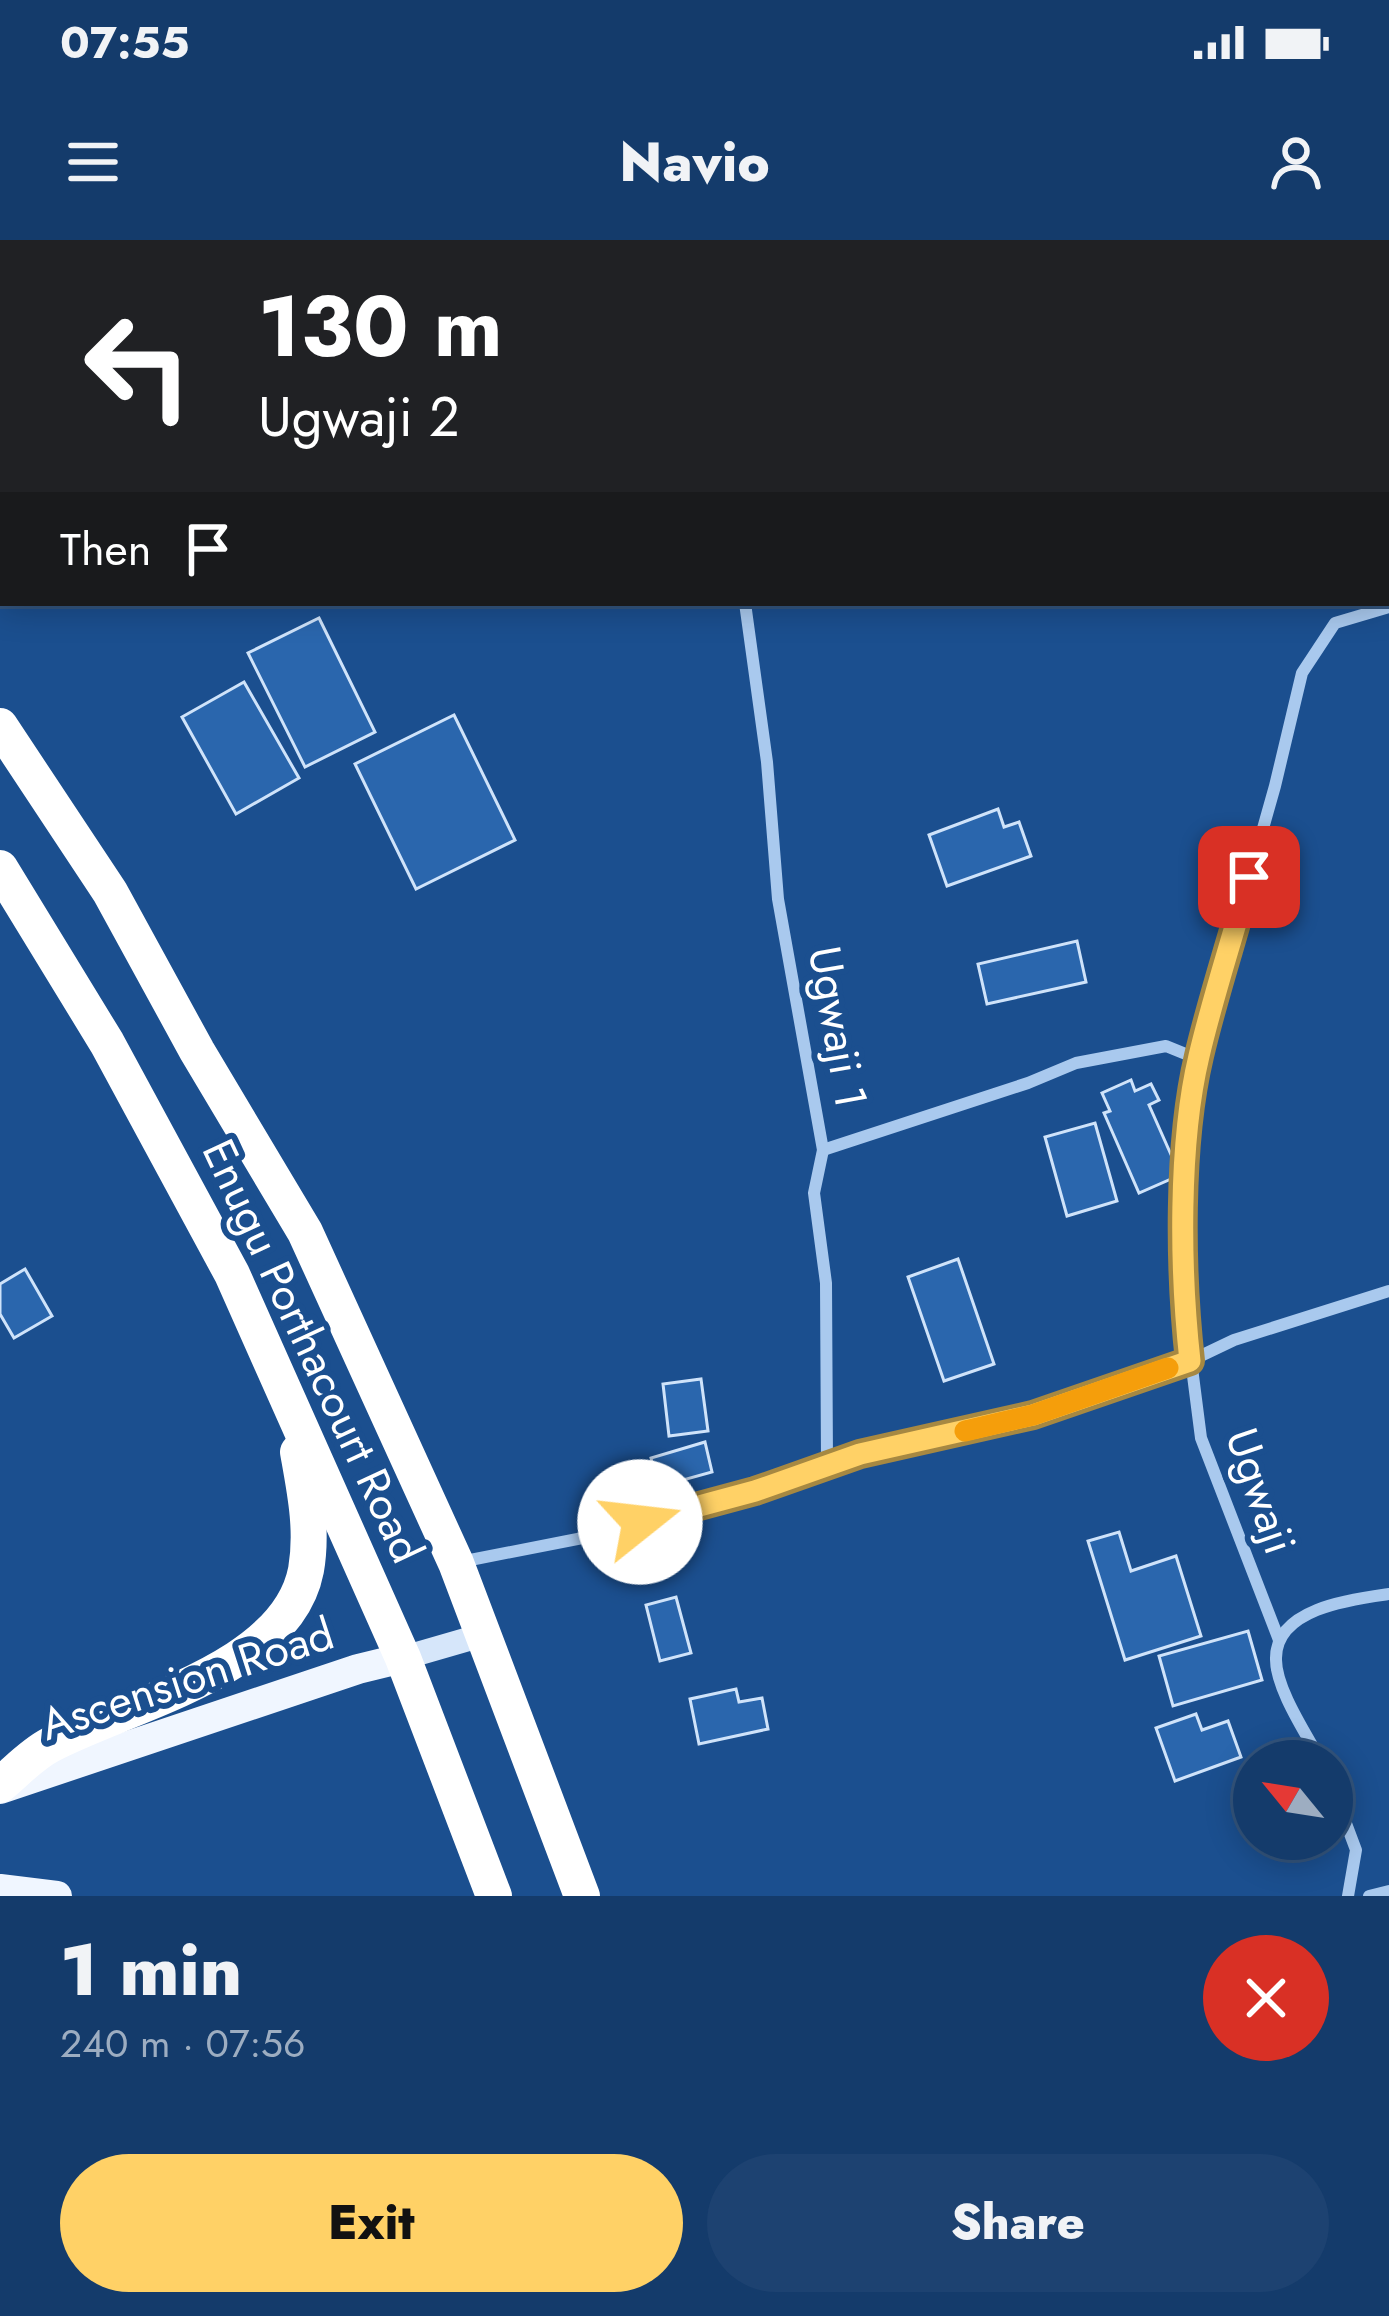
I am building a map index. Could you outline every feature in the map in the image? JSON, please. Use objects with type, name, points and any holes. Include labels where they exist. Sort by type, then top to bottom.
[{"type":"highway","points":[[0,726],[110,892],[197,1051],[305,1232],[486,1634],[582,1896]]},
{"type":"highway","name":"Enugu Porthacourt Road","points":[[0,868],[107,1042],[232,1274],[403,1658],[494,1896]]},
{"type":"highway","points":[[0,1787],[44,1748],[246,1655],[282,1619],[305,1574],[309,1519],[289,1395]]},
{"type":"main road","name":"Ascension Road","points":[[0,1787],[403,1658]]},
{"type":"main road","points":[[0,1889],[57,1896]]},
{"type":"street","name":"Ugwaji 1","points":[[745,606],[767,763],[778,899],[824,1150],[814,1193],[826,1283],[827,1463]]},
{"type":"street","name":"Ugwaji","points":[[1310,1740],[1279,1678],[1279,1640],[1201,1438],[1183,1298],[1185,1157],[1198,1059],[1302,674],[1335,623],[1389,607]]},
{"type":"street","points":[[824,1150],[1076,1063],[1166,1046],[1198,1059]]},
{"type":"street","points":[[456,1563],[608,1533],[755,1491],[827,1463],[1033,1415],[1190,1361],[1234,1340],[1389,1291]]},
{"type":"street","points":[[1279,1640],[1315,1610],[1389,1594]]},
{"type":"street","points":[[403,1658],[486,1634]]},
{"type":"street","points":[[1348,1896],[1356,1850],[1353,1842]]},
{"type":"street","points":[[1369,1896],[1389,1891]]},
{"type":"building","points":[[319,618],[375,732],[305,767],[248,653]]},
{"type":"building","points":[[244,682],[299,778],[236,814],[182,717]]},
{"type":"building","points":[[454,715],[515,840],[416,889],[355,764]]},
{"type":"building","points":[[998,809],[1004,827],[1019,822],[1031,856],[947,886],[929,835]]},
{"type":"building","points":[[1077,941],[1086,982],[987,1004],[978,964]]},
{"type":"building","points":[[1131,1080],[1135,1091],[1151,1084],[1159,1100],[1149,1105],[1180,1175],[1139,1193],[1104,1113],[1110,1111],[1102,1093]]},
{"type":"building","points":[[1095,1123],[1117,1201],[1067,1216],[1045,1137]]},
{"type":"building","points":[[958,1259],[994,1364],[944,1381],[908,1277]]},
{"type":"building","points":[[25,1269],[52,1316],[14,1338],[0,1314],[0,1284]]},
{"type":"building","points":[[701,1379],[708,1431],[669,1436],[663,1384]]},
{"type":"building","points":[[705,1442],[712,1472],[658,1487],[651,1458]]},
{"type":"building","points":[[1119,1532],[1131,1571],[1176,1556],[1201,1636],[1125,1660],[1088,1541]]},
{"type":"building","points":[[676,1597],[691,1653],[660,1661],[646,1605]]},
{"type":"building","points":[[1248,1631],[1262,1680],[1173,1706],[1159,1656]]},
{"type":"building","points":[[736,1689],[739,1702],[762,1698],[768,1729],[699,1744],[690,1699]]},
{"type":"building","points":[[1196,1714],[1202,1730],[1228,1721],[1235,1740],[1233,1760],[1175,1781],[1156,1728]]},
{"type":"slow traffic","points":[[965,1431],[1033,1415],[1168,1368]]},
{"type":"route","points":[[640,1522],[755,1491],[860,1454],[1033,1415],[1190,1361],[1183,1298],[1185,1157],[1198,1059],[1249,877]]}]
